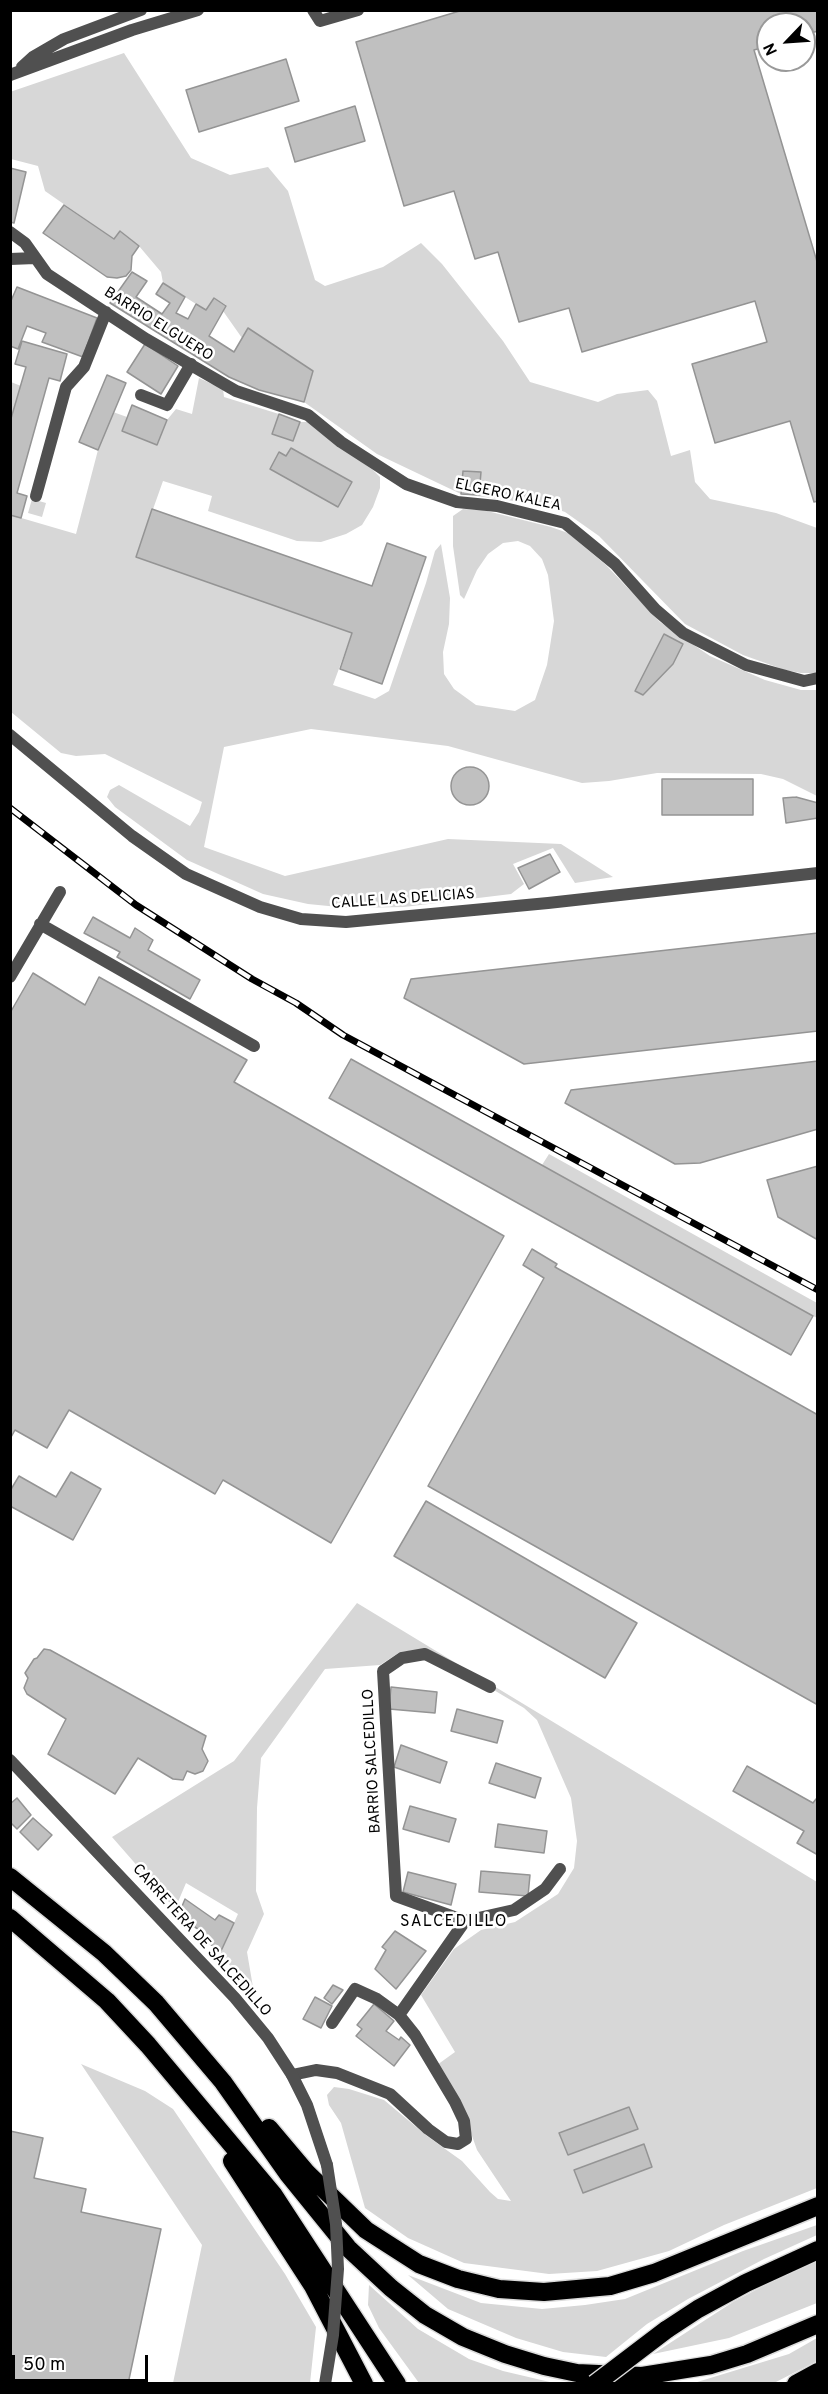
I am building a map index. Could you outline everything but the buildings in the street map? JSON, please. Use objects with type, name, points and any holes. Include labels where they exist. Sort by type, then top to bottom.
[{"type":"highway","points":[[10,1877],[104,1953],[156,2003],[223,2082],[288,2175],[348,2248],[391,2288],[425,2314],[463,2337],[505,2354],[544,2366],[577,2373],[642,2376],[711,2365],[747,2354],[818,2324]]},
{"type":"highway","points":[[10,1918],[107,2001],[273,2194],[397,2384]]},
{"type":"highway","points":[[179,2082],[313,2286],[364,2384]]},
{"type":"highway","points":[[223,2082],[261,2119],[307,2173],[366,2230],[419,2264],[458,2279],[499,2289],[544,2292],[610,2286],[654,2273],[818,2206]]},
{"type":"highway","points":[[595,2384],[666,2330],[698,2309],[746,2283],[818,2250]]},
{"type":"highway","points":[[796,2384],[818,2372]]},
{"type":"street","points":[[14,73],[33,57],[64,39],[141,10]]},
{"type":"street","points":[[14,73],[132,30],[198,10]]},
{"type":"street","points":[[313,10],[320,21],[358,10]]},
{"type":"street","name":"BARRIO ELGUERO","points":[[10,232],[25,243],[47,274],[146,339],[236,391],[308,415]]},
{"type":"street","points":[[10,259],[35,258]]},
{"type":"street","points":[[36,496],[66,387],[84,367],[106,312]]},
{"type":"street","points":[[141,394],[167,405],[191,364]]},
{"type":"street","name":"ELGERO KALEA","points":[[308,415],[341,442],[406,484],[457,502],[497,506],[565,523],[615,564],[655,609],[683,633],[746,665],[804,681],[818,678]]},
{"type":"street","name":"CALLE LAS DELICIAS","points":[[10,735],[132,836],[186,874],[260,907],[301,919],[358,921],[548,903],[818,873]]},
{"type":"street","points":[[10,977],[60,892]]},
{"type":"street","points":[[40,924],[254,1046]]},
{"type":"street","name":"BARRIO SALCEDILLO","points":[[465,1921],[396,1896],[383,1671],[402,1658],[425,1654],[490,1687]]},
{"type":"street","name":"CARRETERA DE SALCEDILLO","points":[[10,1760],[235,1998],[268,2038],[307,2105],[327,2165],[336,2224],[338,2269],[336,2304],[325,2384]]},
{"type":"street","points":[[399,2015],[465,1921],[514,1910],[544,1889],[560,1869]]},
{"type":"street","points":[[292,2076],[316,2070],[337,2073],[390,2094],[438,2137],[452,2144],[466,2139],[466,2128],[455,2102],[415,2035],[399,2015],[377,1999],[355,1989],[332,2023]]},
{"type":"shaded area","points":[[124,53],[191,158],[230,175],[268,167],[288,191],[315,280],[325,286],[383,267],[421,243],[442,264],[503,341],[530,382],[598,402],[617,394],[648,390],[657,401],[671,456],[690,450],[695,482],[710,499],[776,513],[817,528],[817,673],[785,670],[743,655],[685,624],[599,536],[565,512],[545,505],[461,494],[377,454],[304,402],[313,371],[248,328],[242,338],[223,311],[226,305],[214,298],[206,310],[196,304],[163,283],[161,272],[139,246],[121,231],[114,239],[45,191],[38,166],[11,159],[10,92]]},
{"type":"shaded area","points":[[199,378],[223,389],[224,397],[279,414],[272,434],[293,441],[300,422],[308,422],[373,470],[380,477],[380,488],[373,507],[362,525],[346,534],[321,542],[297,541],[208,511],[212,496],[163,481],[136,557],[352,633],[333,685],[375,699],[389,691],[435,551],[441,544],[450,598],[449,624],[443,652],[444,674],[454,689],[476,705],[515,711],[535,700],[547,665],[554,621],[548,575],[542,559],[530,546],[518,541],[503,543],[488,554],[477,570],[464,599],[460,595],[453,546],[453,516],[463,509],[483,510],[551,527],[568,533],[606,565],[660,622],[710,656],[765,680],[801,690],[817,690],[817,796],[783,779],[761,774],[657,773],[582,783],[448,746],[311,729],[224,747],[204,847],[285,876],[448,839],[561,844],[613,877],[575,883],[553,848],[513,864],[524,884],[511,894],[404,907],[349,908],[308,904],[263,894],[187,860],[115,807],[107,797],[110,790],[119,785],[190,826],[202,802],[105,754],[76,756],[61,753],[11,712],[11,515],[76,534],[98,450],[113,412],[127,417],[122,431],[157,445],[167,420],[176,409],[192,414]]},
{"type":"shaded area","points":[[11,382],[21,386],[11,422]]},
{"type":"shaded area","points":[[32,499],[46,503],[42,517],[28,513]]},
{"type":"shaded area","points":[[549,1154],[817,1303],[817,1318],[542,1165]]},
{"type":"shaded area","points":[[357,1603],[817,1882],[817,2188],[724,2225],[669,2251],[597,2271],[549,2274],[464,2263],[408,2238],[365,2208],[341,2123],[329,2105],[327,2095],[334,2087],[349,2089],[384,2100],[427,2136],[462,2161],[498,2199],[511,2201],[477,2150],[465,2116],[437,2065],[455,2052],[421,1995],[454,1949],[481,1930],[515,1922],[558,1894],[574,1868],[577,1841],[571,1798],[537,1720],[524,1708],[425,1649],[400,1652],[380,1665],[325,1669],[261,1758],[257,1808],[256,1891],[264,1914],[247,1952],[254,1993],[220,1954],[238,1914],[186,1883],[175,1909],[112,1837],[234,1761]]},
{"type":"shaded area","points":[[81,2064],[145,2091],[173,2109],[285,2274],[316,2327],[310,2383],[173,2383],[202,2245]]},
{"type":"shaded area","points":[[817,2225],[817,2235],[764,2259],[688,2299],[647,2324],[606,2357],[563,2352],[516,2338],[448,2309],[408,2275],[481,2303],[542,2309],[585,2305],[625,2299],[743,2251]]},
{"type":"shaded area","points":[[817,2261],[817,2303],[729,2338],[653,2354],[733,2302],[786,2274]]},
{"type":"shaded area","points":[[369,2285],[418,2329],[469,2359],[503,2371],[554,2383],[419,2383],[379,2328],[368,2305]]},
{"type":"shaded area","points":[[817,2338],[817,2361],[774,2383],[694,2383],[789,2354]]},
{"type":"railway","points":[[10,808],[136,905],[252,979],[296,1003],[343,1035],[818,1290]]},
{"type":"district","name":"SALCEDILLO","points":[[454,1923]]}]
